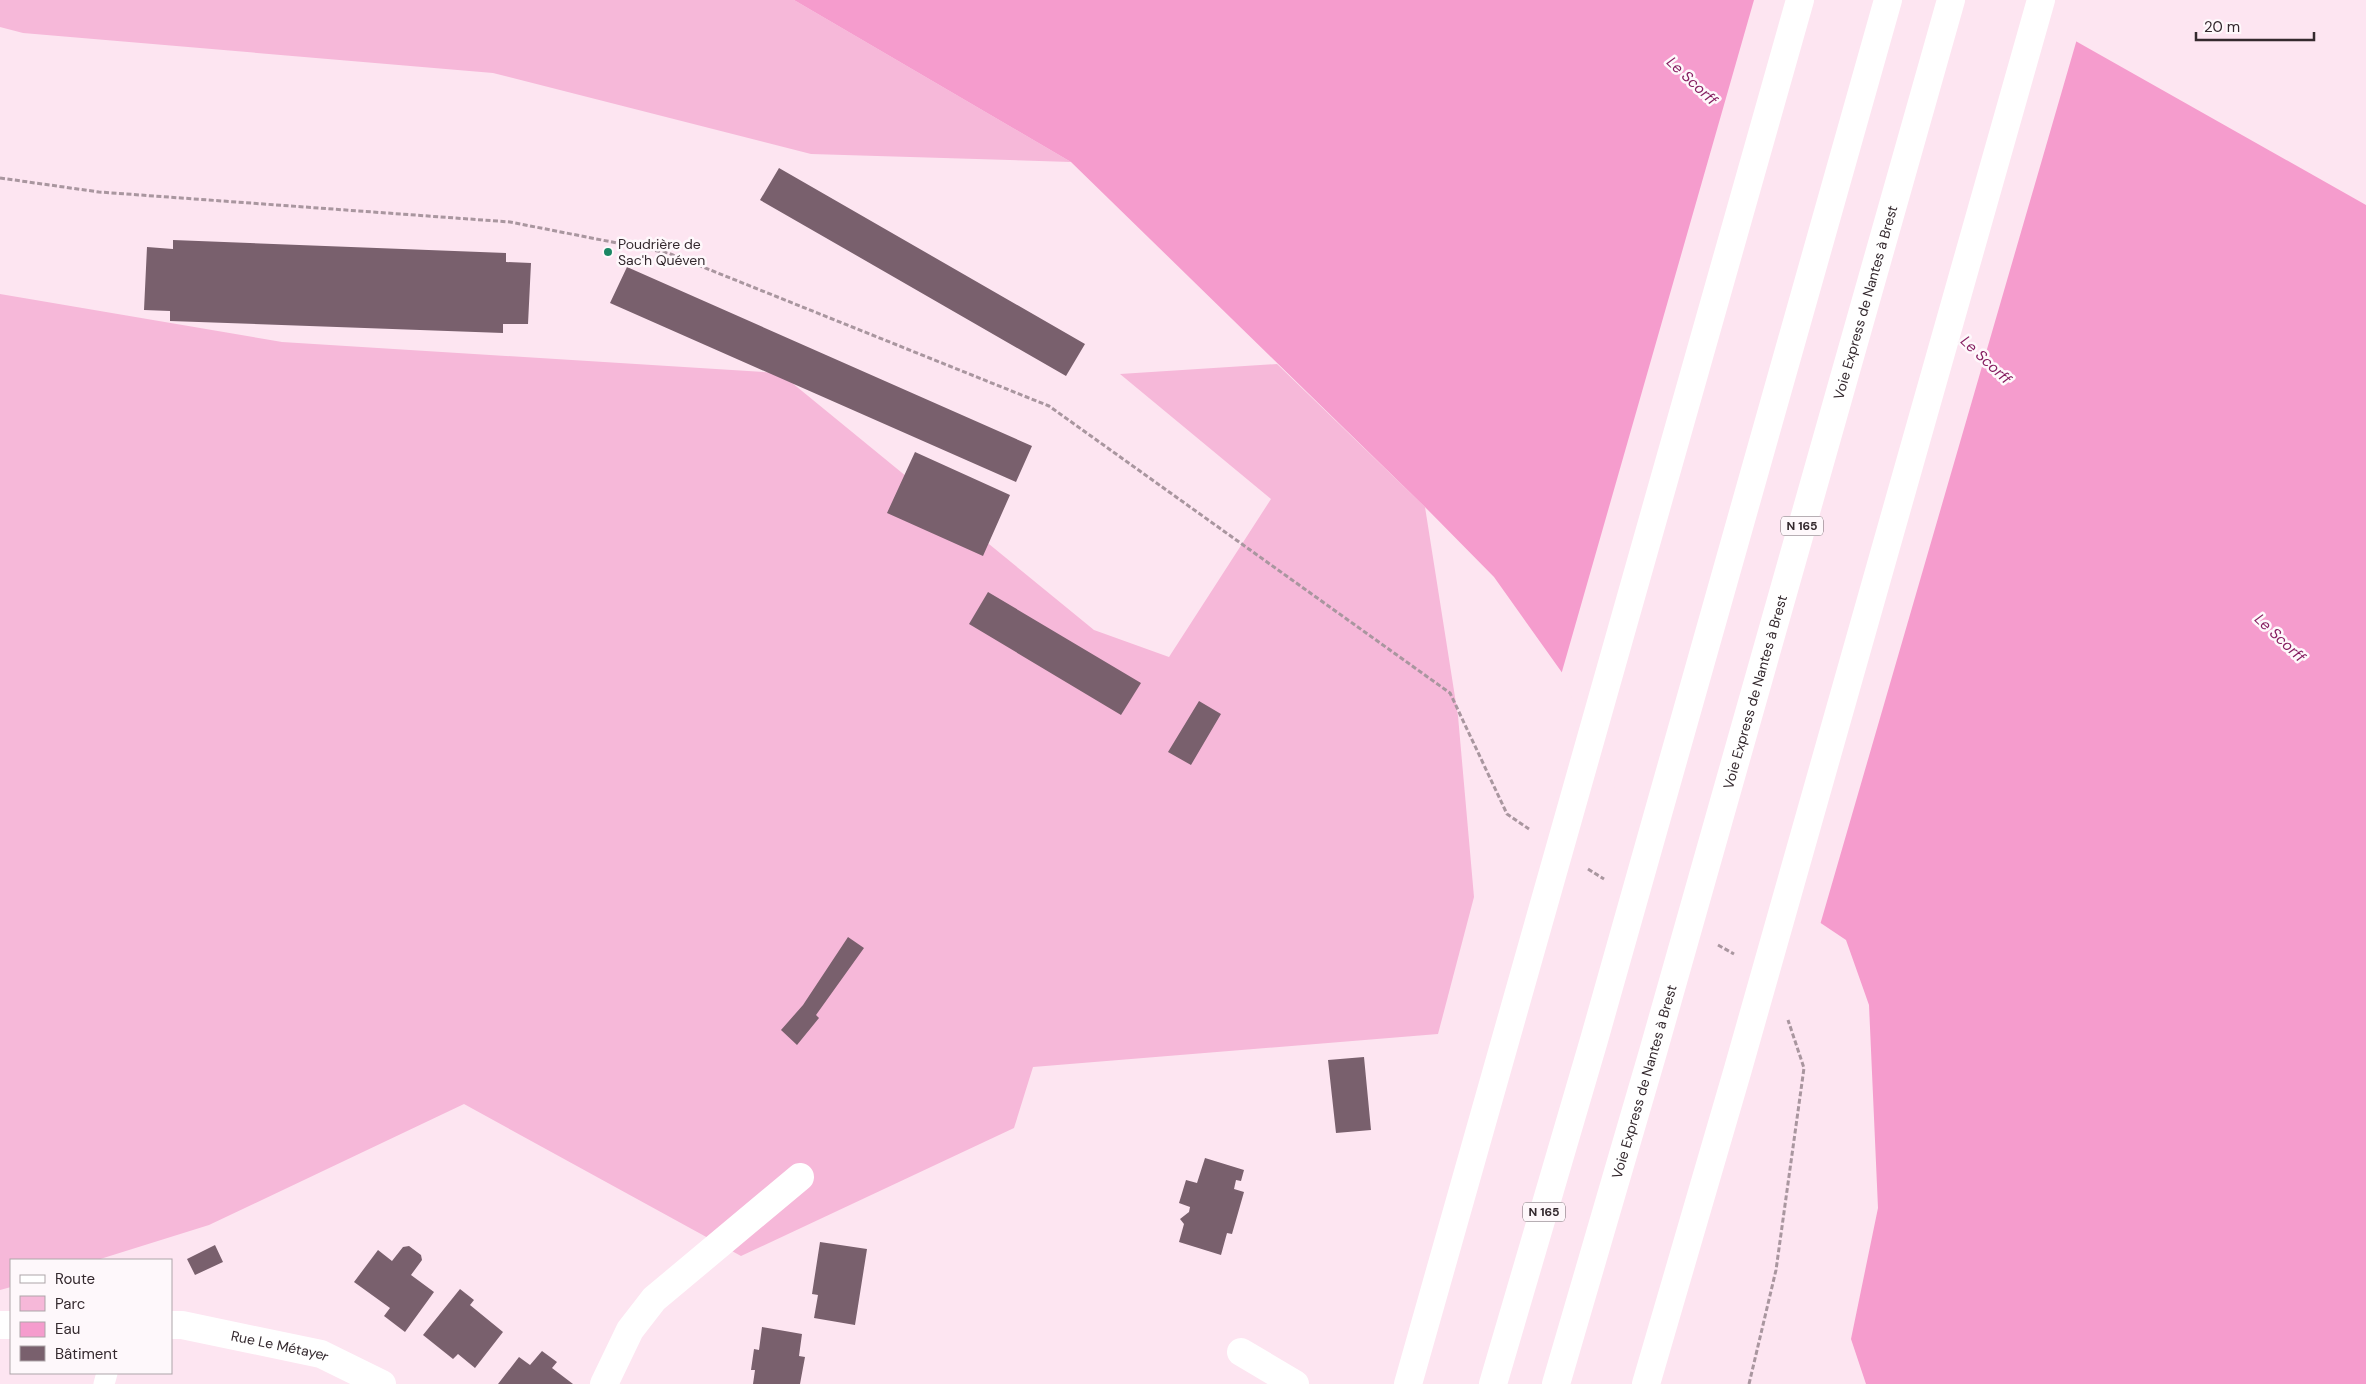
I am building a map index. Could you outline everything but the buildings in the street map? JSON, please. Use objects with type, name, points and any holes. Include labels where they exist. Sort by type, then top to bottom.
[{"type":"main road","points":[[1408,1384],[1800,0]]},
{"type":"main road","name":"N 165","points":[[1493,1384],[1594,1040],[1888,0]]},
{"type":"main road","name":"Voie Express de Nantes à Brest","points":[[1556,1384],[1653,1052],[1951,0]]},
{"type":"main road","points":[[1646,1384],[1738,1069],[2041,0]]},
{"type":"main road","points":[[604,1384],[630,1330],[654,1299],[800,1177]]},
{"type":"main road","name":"Rue Le Métayer","points":[[172,1325],[182,1325],[322,1354],[382,1384]]},
{"type":"main road","points":[[1242,1352],[1295,1384]]},
{"type":"path","points":[[0,178],[99,192],[510,222],[668,253],[1050,406],[1450,693]]},
{"type":"green space","points":[[0,0],[794,0],[1071,162],[811,154],[493,73],[23,33],[0,27]]},
{"type":"green space","points":[[0,294],[282,342],[780,373],[1094,630],[1169,657],[1271,499],[1120,374],[1277,364],[1425,507],[1458,716],[1474,897],[1438,1034],[1033,1067],[1014,1128],[741,1256],[464,1104],[209,1225],[100,1259],[10,1259],[10,1287],[0,1290]]},
{"type":"water","name":"Le Scorff","points":[[794,0],[2034,0],[2072,39],[2366,205],[2366,1384],[1866,1384],[1851,1339],[1878,1208],[1869,1005],[1846,940],[1746,873],[1563,674],[1494,577],[1425,507],[1071,162]]},
{"type":"pier","points":[[1754,0],[2038,0],[2077,39],[1820,925],[1745,875],[1621,802],[1561,675]]},
{"type":"place","name":"Poudrière de Sac'h Quéven","points":[[608,252]]}]
